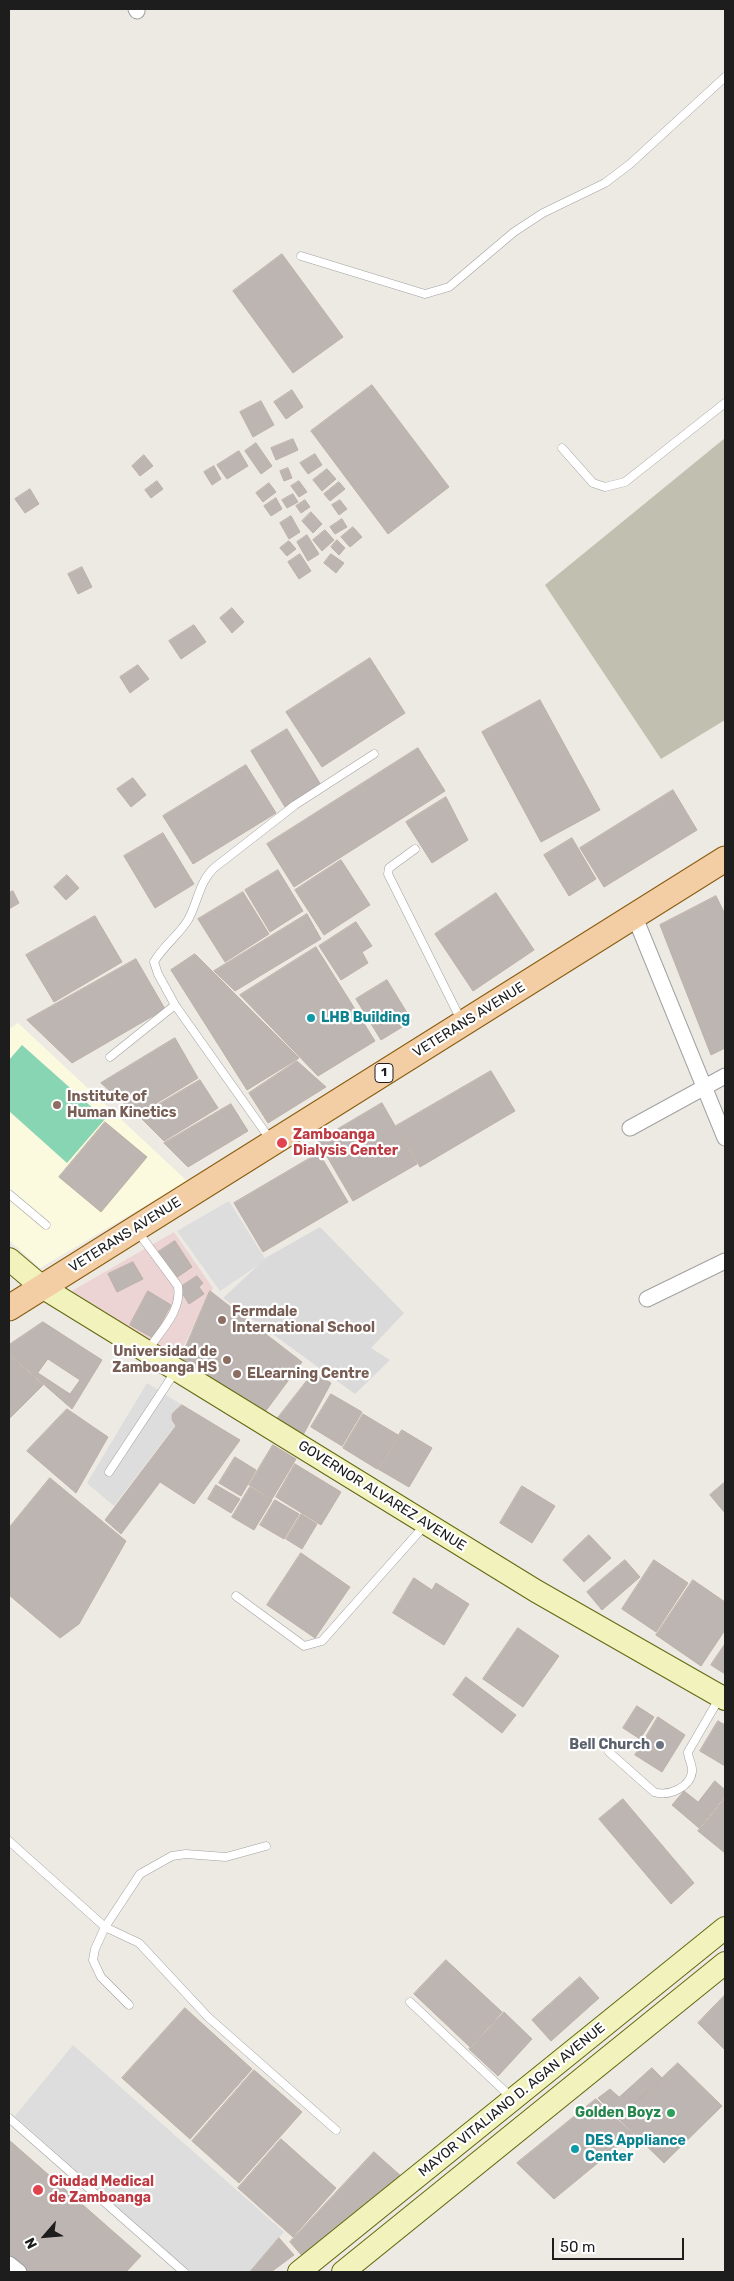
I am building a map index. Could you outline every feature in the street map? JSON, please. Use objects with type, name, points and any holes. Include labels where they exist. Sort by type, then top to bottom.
[{"type":"main road","name":"VETERANS AVENUE","points":[[9,1308],[725,859]]},
{"type":"main road","name":"GOVERNOR ALVAREZ AVENUE","points":[[9,1259],[42,1288],[426,1524],[536,1591],[723,1697]]},
{"type":"main road","name":"MAYOR VITALIANO D. AGAN AVENUE","points":[[299,2272],[725,1928]]},
{"type":"main road","name":"MAYOR VITALIANO D. AGAN AVENUE","points":[[343,2272],[526,2126],[725,1963]]},
{"type":"main road","points":[[510,2102],[526,2126]]},
{"type":"street","points":[[634,915],[725,1138]]},
{"type":"street","points":[[630,1128],[725,1076]]},
{"type":"street","points":[[647,1300],[725,1260]]},
{"type":"street","points":[[9,2264],[18,2272]]},
{"type":"lane","points":[[301,256],[425,294],[449,287],[514,232],[543,213],[605,183],[630,164],[725,77]]},
{"type":"lane","points":[[562,448],[593,483],[605,486],[625,482],[700,425],[725,403]]},
{"type":"lane","points":[[272,1143],[175,1005],[158,974],[154,962],[161,950],[188,920],[205,877],[295,805],[374,754]]},
{"type":"lane","points":[[415,849],[389,868],[388,874],[463,1024]]},
{"type":"lane","points":[[110,1057],[175,1005]]},
{"type":"lane","points":[[9,1194],[46,1225]]},
{"type":"lane","points":[[135,1228],[178,1286],[180,1296],[178,1306],[146,1352]]},
{"type":"lane","points":[[109,1472],[176,1370]]},
{"type":"lane","points":[[236,1596],[304,1646],[322,1641],[426,1524]]},
{"type":"lane","points":[[609,1752],[654,1792],[662,1795],[671,1794],[691,1775],[692,1770],[688,1752],[723,1697]]},
{"type":"lane","points":[[9,1841],[105,1927],[139,1943],[208,2017],[336,2130]]},
{"type":"lane","points":[[129,2005],[100,1977],[93,1960],[94,1950],[105,1927],[140,1874],[160,1861],[172,1856],[186,1854],[226,1857],[266,1846]]},
{"type":"lane","points":[[410,2002],[510,2102]]},
{"type":"lane","points":[[9,2118],[184,2272]]},
{"type":"shaded area","points":[[725,438],[725,720],[661,759],[545,585]]},
{"type":"shaded area","name":"Institute of Human Kinetics","points":[[18,1023],[187,1181],[40,1268],[9,1240],[9,1029]]},
{"type":"shaded area","points":[[229,1201],[266,1260],[220,1291],[177,1231]]},
{"type":"shaded area","points":[[320,1227],[404,1313],[371,1348],[390,1360],[355,1394],[223,1298],[267,1257]]},
{"type":"shaded area","points":[[174,1232],[213,1288],[177,1359],[70,1292]]},
{"type":"shaded area","points":[[147,1383],[182,1405],[171,1413],[171,1419],[175,1426],[114,1506],[87,1483]]},
{"type":"shaded area","points":[[73,2045],[284,2232],[249,2272],[189,2272],[15,2116]]},
{"type":"green space","points":[[22,1045],[105,1119],[67,1163],[9,1111],[9,1060]]},
{"type":"building","points":[[282,254],[343,337],[293,373],[233,291]]},
{"type":"building","points":[[372,385],[449,487],[388,534],[311,431]]},
{"type":"building","points":[[292,390],[303,407],[286,419],[274,402]]},
{"type":"building","points":[[261,401],[274,425],[253,437],[240,412]]},
{"type":"building","points":[[293,439],[298,450],[276,460],[271,448]]},
{"type":"building","points":[[256,443],[272,466],[261,474],[245,451]]},
{"type":"building","points":[[239,451],[248,466],[227,479],[217,465]]},
{"type":"building","points":[[315,454],[322,465],[308,474],[300,463]]},
{"type":"building","points":[[144,455],[153,466],[140,476],[132,466]]},
{"type":"building","points":[[214,466],[221,479],[212,485],[204,472]]},
{"type":"building","points":[[288,468],[292,478],[284,481],[280,471]]},
{"type":"building","points":[[327,469],[336,479],[322,491],[313,480]]},
{"type":"building","points":[[157,481],[163,489],[151,498],[145,490]]},
{"type":"building","points":[[299,481],[307,492],[299,497],[291,486]]},
{"type":"building","points":[[339,482],[345,489],[330,501],[324,494]]},
{"type":"building","points":[[269,483],[276,492],[263,502],[256,493]]},
{"type":"building","points":[[30,489],[39,504],[25,513],[15,499]]},
{"type":"building","points":[[293,494],[298,502],[287,508],[282,500]]},
{"type":"building","points":[[276,498],[282,509],[271,516],[264,506]]},
{"type":"building","points":[[305,500],[310,507],[301,513],[296,506]]},
{"type":"building","points":[[340,500],[347,509],[339,515],[332,505]]},
{"type":"building","points":[[311,512],[322,524],[313,533],[302,521]]},
{"type":"building","points":[[291,516],[300,532],[289,539],[280,523]]},
{"type":"building","points":[[342,519],[347,527],[335,534],[330,527]]},
{"type":"building","points":[[353,527],[362,537],[350,547],[341,537]]},
{"type":"building","points":[[325,530],[334,540],[322,551],[313,540]]},
{"type":"building","points":[[307,535],[319,554],[308,561],[297,542]]},
{"type":"building","points":[[337,540],[345,548],[339,555],[331,547]]},
{"type":"building","points":[[289,541],[296,549],[287,556],[280,548]]},
{"type":"building","points":[[300,554],[311,571],[299,579],[288,562]]},
{"type":"building","points":[[331,554],[344,563],[336,573],[324,563]]},
{"type":"building","points":[[82,567],[92,587],[78,594],[68,574]]},
{"type":"building","points":[[232,608],[244,622],[232,633],[220,618]]},
{"type":"building","points":[[194,625],[206,642],[181,659],[169,641]]},
{"type":"building","points":[[370,658],[405,713],[322,767],[286,712]]},
{"type":"building","points":[[138,665],[149,679],[130,693],[120,677]]},
{"type":"building","points":[[540,700],[600,810],[541,842],[482,732]]},
{"type":"building","points":[[287,729],[321,785],[285,807],[251,751]]},
{"type":"building","points":[[418,748],[445,791],[294,887],[267,844]]},
{"type":"building","points":[[246,765],[276,813],[193,864],[163,816]]},
{"type":"building","points":[[133,778],[146,795],[131,807],[117,789]]},
{"type":"building","points":[[673,790],[697,830],[604,887],[580,848]]},
{"type":"building","points":[[446,797],[468,840],[432,863],[406,822]]},
{"type":"building","points":[[163,833],[194,884],[155,908],[124,856]]},
{"type":"building","points":[[572,838],[596,879],[569,896],[544,855]]},
{"type":"building","points":[[341,860],[370,905],[324,935],[295,890]]},
{"type":"building","points":[[278,870],[303,911],[270,932],[245,890]]},
{"type":"building","points":[[67,875],[79,888],[66,900],[54,887]]},
{"type":"building","points":[[13,891],[19,903],[9,909],[9,893]]},
{"type":"building","points":[[243,892],[269,934],[225,962],[198,919]]},
{"type":"building","points":[[496,893],[534,950],[473,991],[435,934]]},
{"type":"building","points":[[716,896],[725,914],[725,1048],[711,1055],[660,925]]},
{"type":"building","points":[[307,914],[321,939],[235,991],[214,971]]},
{"type":"building","points":[[95,916],[122,962],[54,1002],[26,955]]},
{"type":"building","points":[[356,922],[372,946],[362,952],[368,963],[341,980],[319,946]]},
{"type":"building","name":"LHB Building","points":[[316,947],[375,1041],[318,1076],[240,995]]},
{"type":"building","points":[[195,954],[299,1058],[247,1090],[171,970]]},
{"type":"building","points":[[136,959],[165,1009],[72,1063],[27,1020]]},
{"type":"building","points":[[387,980],[412,1021],[381,1040],[356,999]]},
{"type":"building","points":[[175,1038],[198,1078],[137,1115],[101,1083]]},
{"type":"building","points":[[297,1061],[326,1087],[268,1123],[249,1093]]},
{"type":"building","points":[[491,1071],[515,1111],[420,1167],[396,1126]]},
{"type":"building","points":[[200,1080],[218,1108],[164,1141],[139,1116]]},
{"type":"building","points":[[382,1103],[417,1164],[353,1201],[318,1141]]},
{"type":"building","points":[[231,1104],[248,1131],[188,1167],[164,1143]]},
{"type":"building","points":[[105,1122],[147,1157],[101,1212],[59,1177]]},
{"type":"building","points":[[319,1153],[348,1202],[263,1252],[234,1203]]},
{"type":"building","points":[[175,1241],[192,1267],[176,1278],[158,1252]]},
{"type":"building","points":[[133,1262],[143,1279],[117,1292],[108,1274]]},
{"type":"building","points":[[197,1276],[203,1283],[199,1287],[204,1294],[189,1304],[179,1288]]},
{"type":"building","points":[[148,1291],[171,1305],[153,1338],[130,1325]]},
{"type":"building","points":[[210,1291],[302,1362],[265,1412],[181,1358]]},
{"type":"building","points":[[43,1322],[102,1360],[72,1409],[9,1354],[9,1345]]},
{"type":"building","points":[[9,1355],[43,1385],[9,1419]]},
{"type":"building","points":[[48,1359],[80,1380],[70,1394],[38,1373]]},
{"type":"building","points":[[314,1372],[331,1383],[303,1435],[277,1419]]},
{"type":"building","points":[[331,1394],[362,1412],[342,1446],[311,1427]]},
{"type":"building","points":[[182,1405],[240,1440],[194,1504],[160,1482],[121,1534],[105,1520],[176,1426],[172,1420],[172,1414]]},
{"type":"building","points":[[67,1409],[108,1437],[76,1493],[27,1451]]},
{"type":"building","points":[[363,1414],[398,1435],[377,1469],[343,1448]]},
{"type":"building","points":[[402,1430],[432,1448],[409,1487],[378,1469]]},
{"type":"building","points":[[273,1445],[296,1459],[272,1499],[249,1485]]},
{"type":"building","points":[[235,1457],[256,1470],[241,1496],[219,1483]]},
{"type":"building","points":[[295,1464],[341,1492],[321,1525],[276,1497]]},
{"type":"building","points":[[50,1478],[126,1541],[79,1624],[60,1638],[9,1595],[9,1528]]},
{"type":"building","points":[[725,1482],[725,1513],[710,1495]]},
{"type":"building","points":[[216,1485],[240,1499],[231,1513],[208,1499]]},
{"type":"building","points":[[522,1486],[555,1506],[532,1543],[500,1523]]},
{"type":"building","points":[[250,1487],[272,1500],[254,1530],[232,1517]]},
{"type":"building","points":[[275,1500],[299,1514],[284,1539],[260,1525]]},
{"type":"building","points":[[301,1514],[317,1524],[302,1549],[286,1539]]},
{"type":"building","points":[[589,1535],[611,1558],[584,1582],[563,1560]]},
{"type":"building","points":[[301,1553],[350,1587],[315,1638],[267,1605]]},
{"type":"building","points":[[625,1560],[640,1577],[602,1610],[587,1592]]},
{"type":"building","points":[[654,1560],[688,1583],[656,1632],[622,1609]]},
{"type":"building","points":[[414,1578],[432,1590],[436,1583],[469,1604],[444,1645],[393,1613]]},
{"type":"building","points":[[693,1580],[725,1602],[725,1630],[701,1666],[656,1635]]},
{"type":"building","points":[[518,1628],[559,1656],[523,1707],[483,1679]]},
{"type":"building","points":[[725,1644],[725,1674],[711,1665]]},
{"type":"building","points":[[466,1677],[516,1715],[502,1733],[453,1695]]},
{"type":"building","points":[[637,1706],[654,1717],[640,1739],[623,1728]]},
{"type":"building","name":"Bell Church","points":[[658,1717],[685,1735],[662,1772],[635,1755]]},
{"type":"building","points":[[718,1721],[725,1725],[725,1766],[700,1751]]},
{"type":"building","points":[[715,1781],[725,1790],[725,1796],[699,1828],[672,1805],[684,1791],[698,1802]]},
{"type":"building","points":[[725,1798],[725,1853],[698,1831]]},
{"type":"building","points":[[623,1799],[694,1883],[671,1904],[599,1819]]},
{"type":"building","points":[[446,1960],[502,2012],[470,2047],[414,1994]]},
{"type":"building","points":[[580,1977],[599,1998],[551,2041],[532,2020]]},
{"type":"building","points":[[725,1995],[725,2050],[698,2023]]},
{"type":"building","points":[[185,2008],[252,2069],[190,2139],[122,2078]]},
{"type":"building","points":[[504,2012],[532,2039],[498,2076],[469,2049]]},
{"type":"building","name":"Golden Boyz","points":[[678,2063],[722,2106],[664,2163],[619,2119]]},
{"type":"building","points":[[652,2068],[662,2078],[619,2119],[598,2098],[610,2089],[619,2097]]},
{"type":"building","points":[[254,2070],[302,2112],[239,2183],[192,2141]]},
{"type":"building","name":"DES Appliance Center","points":[[596,2099],[633,2134],[554,2199],[517,2163]]},
{"type":"building","points":[[281,2139],[336,2188],[293,2237],[238,2188]]},
{"type":"building","name":"Ciudad Medical de Zamboanga","points":[[9,2140],[141,2256],[126,2272],[26,2272],[9,2257]]},
{"type":"building","points":[[374,2152],[401,2176],[304,2258],[290,2242]]},
{"type":"building","points":[[279,2238],[294,2255],[271,2272],[250,2272]]},
{"type":"place","name":"LHB Building","points":[[311,1018]]},
{"type":"place","name":"Institute of Human Kinetics","points":[[57,1105]]},
{"type":"place","name":"Zamboanga Dialysis Center","points":[[282,1143]]},
{"type":"place","name":"Fermdale International School","points":[[222,1320]]},
{"type":"place","name":"Universidad de Zamboanga HS","points":[[227,1360]]},
{"type":"place","name":"ELearning Centre","points":[[237,1374]]},
{"type":"place","name":"Bell Church","points":[[660,1745]]},
{"type":"place","name":"Golden Boyz","points":[[671,2113]]},
{"type":"place","name":"DES Appliance Center","points":[[575,2149]]},
{"type":"place","name":"Ciudad Medical de Zamboanga","points":[[38,2190]]}]
